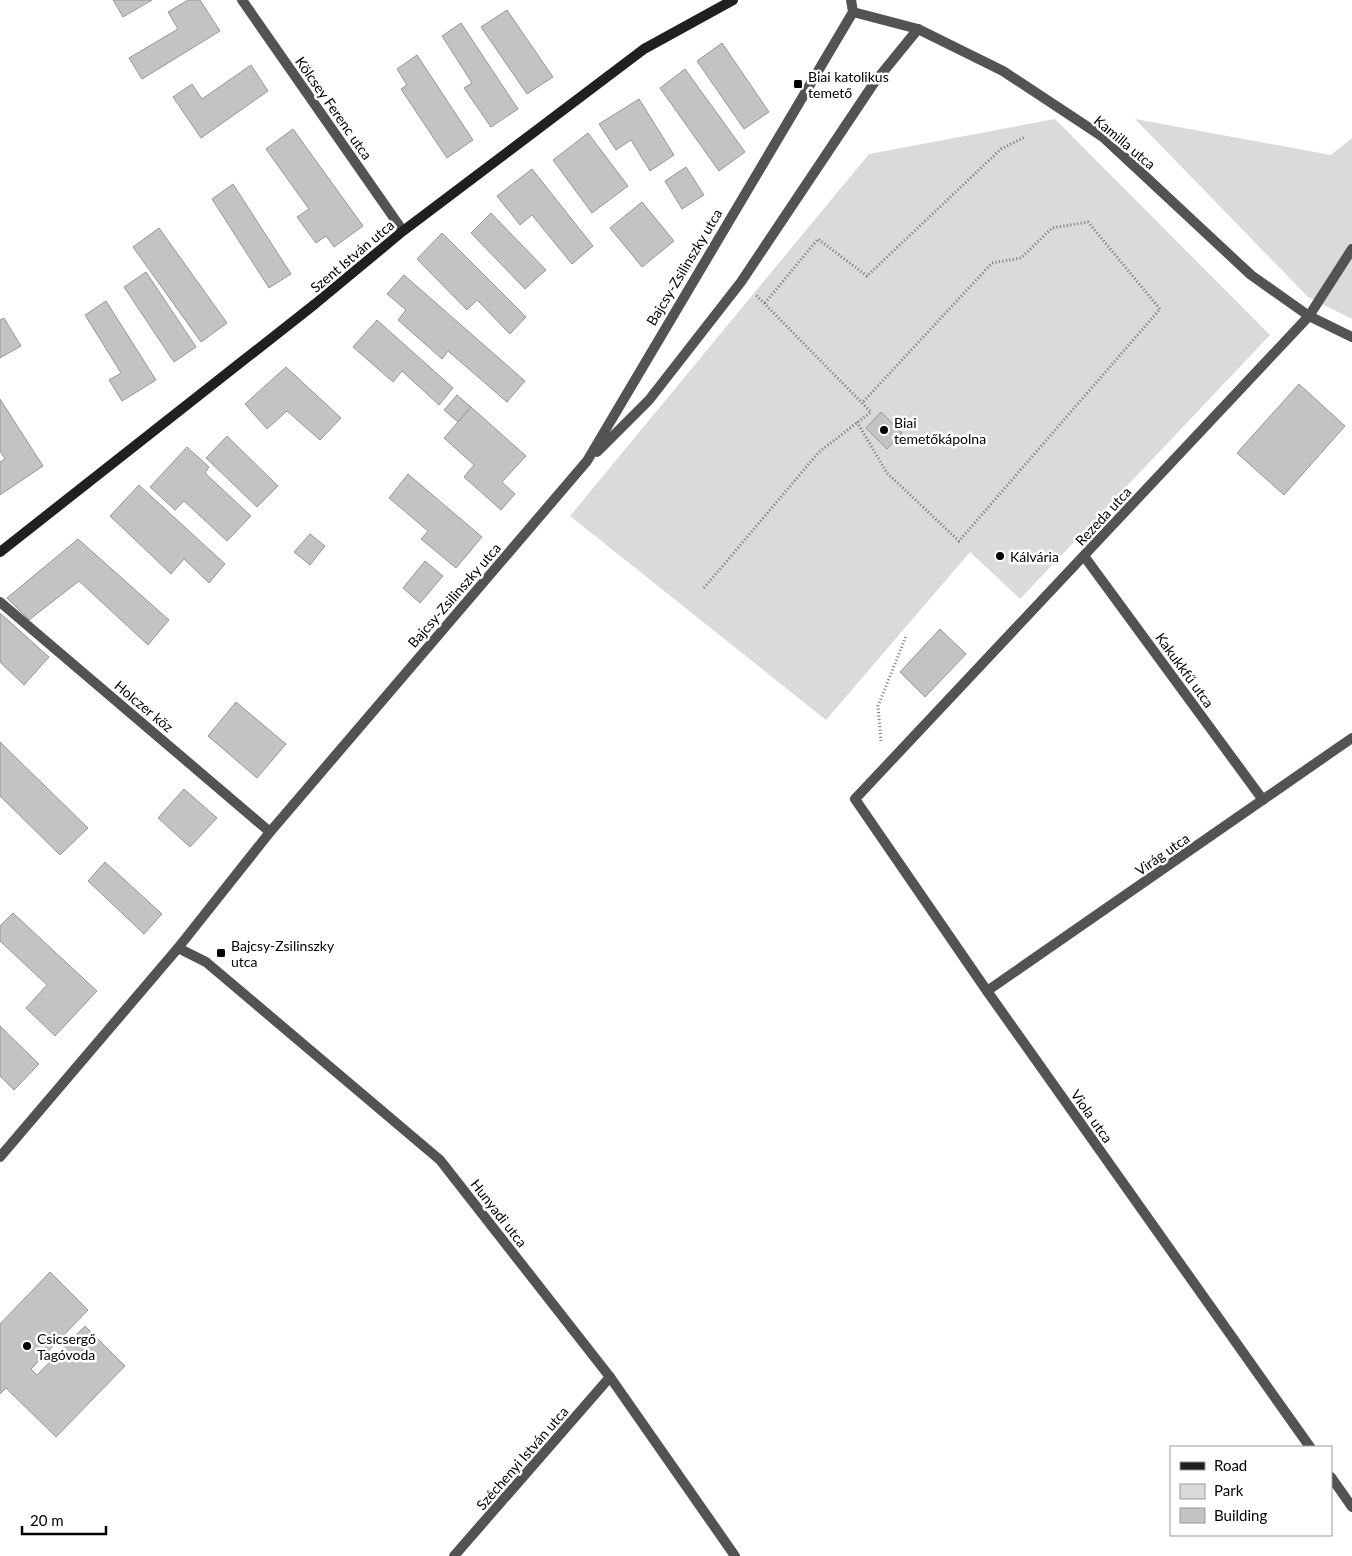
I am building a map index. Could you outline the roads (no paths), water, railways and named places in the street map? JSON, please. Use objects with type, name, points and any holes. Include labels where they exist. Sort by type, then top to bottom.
[{"type":"main road","name":"Szent István utca","points":[[0,552],[315,304],[403,231],[644,49],[733,0]]},
{"type":"street","name":"Kölcsey Ferenc utca","points":[[242,0],[403,231]]},
{"type":"street","points":[[851,0],[853,12]]},
{"type":"street","name":"Kamilla utca","points":[[853,12],[918,29],[1003,72],[1103,138],[1251,275],[1309,316],[1352,337]]},
{"type":"street","name":"Bajcsy-Zsilinszky utca","points":[[0,1158],[178,948],[270,832],[587,461],[853,12]]},
{"type":"street","points":[[587,461],[649,400],[741,282],[874,83],[918,29]]},
{"type":"street","name":"Rezeda utca","points":[[855,799],[1309,316],[1352,249]]},
{"type":"street","name":"Kakukkfű utca","points":[[1084,556],[1263,800]]},
{"type":"street","name":"Holczer köz","points":[[0,602],[270,832]]},
{"type":"street","name":"Virág utca","points":[[987,991],[1352,738]]},
{"type":"street","name":"Viola utca","points":[[855,799],[987,991],[1309,1446]]},
{"type":"street","name":"Hunyadi utca","points":[[178,948],[206,962],[440,1160],[610,1377],[735,1556]]},
{"type":"street","name":"Széchenyi István utca","points":[[454,1556],[610,1377]]},
{"type":"street","points":[[1332,1478],[1352,1507]]},
{"type":"place","name":"Biai katolikus temető","points":[[798,84]]},
{"type":"place","name":"Biai temetőkápolna","points":[[884,430]]},
{"type":"place","name":"Kálvária","points":[[1000,556]]},
{"type":"place","name":"Bajcsy-Zsilinszky utca","points":[[221,953]]},
{"type":"place","name":"Csicsergő Tagóvoda","points":[[27,1346]]}]
